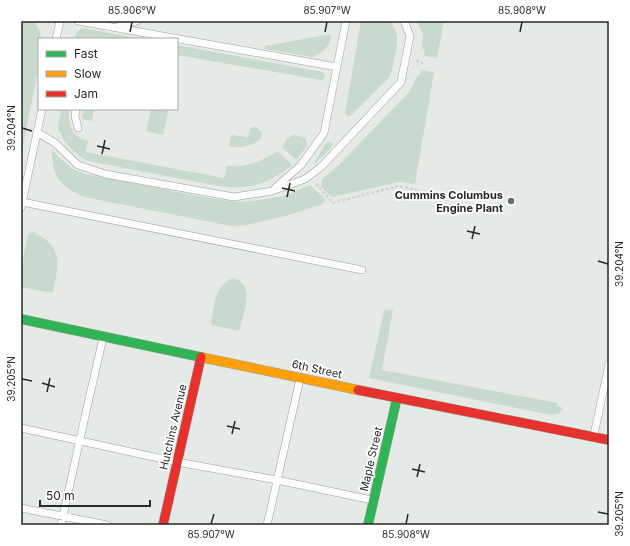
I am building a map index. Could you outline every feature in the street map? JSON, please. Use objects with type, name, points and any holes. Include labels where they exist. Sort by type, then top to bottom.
[{"type":"street","name":"6th Street","points":[[21,319],[397,398],[609,440]]},
{"type":"street","name":"Hutchins Avenue","points":[[163,525],[201,357]]},
{"type":"street","name":"Maple Street","points":[[368,525],[397,398]]},
{"type":"lane","points":[[56,38],[60,21]]},
{"type":"lane","points":[[78,21],[175,38]]},
{"type":"lane","points":[[113,27],[137,21]]},
{"type":"lane","points":[[272,191],[300,165],[324,133],[346,21]]},
{"type":"lane","points":[[37,132],[55,143],[78,165],[106,174],[234,197],[272,191],[305,179],[321,167],[401,82],[410,36],[404,21]]},
{"type":"lane","points":[[178,39],[337,67]]},
{"type":"lane","points":[[42,110],[22,205],[362,270]]},
{"type":"lane","points":[[76,110],[75,116],[78,128]]},
{"type":"lane","points":[[61,525],[103,336]]},
{"type":"lane","points":[[594,437],[609,364]]},
{"type":"lane","points":[[267,525],[301,377]]},
{"type":"lane","points":[[21,428],[177,462],[277,480],[374,500]]},
{"type":"lane","points":[[21,508],[107,525]]},
{"type":"path","points":[[416,61],[422,63]]},
{"type":"path","points":[[316,184],[333,203],[398,186],[417,190]]},
{"type":"green space","points":[[21,21],[35,21],[41,38],[38,38],[38,70],[21,156]]},
{"type":"green space","points":[[361,21],[391,21],[397,35],[397,44],[392,70],[388,79],[351,116],[347,116],[345,113]]},
{"type":"green space","points":[[417,21],[444,21],[437,58],[424,56],[425,49],[422,49],[423,34]]},
{"type":"green space","points":[[83,28],[137,38],[75,38],[79,30]]},
{"type":"green space","points":[[326,35],[331,36],[328,46],[313,57],[265,49],[265,46]]},
{"type":"green space","points":[[178,45],[322,72],[325,75],[324,79],[321,80],[178,55]]},
{"type":"green space","points":[[421,70],[434,72],[415,184],[399,182],[332,197],[321,187],[322,179],[337,167],[409,92],[418,75],[420,75]]},
{"type":"green space","points":[[61,110],[69,110],[71,128],[78,137],[88,141],[86,152],[224,178],[227,166],[248,165],[278,151],[292,165],[283,172],[258,184],[240,187],[218,186],[88,161],[79,156],[70,148],[63,139],[58,128]]},
{"type":"green space","points":[[84,110],[94,110],[92,121],[82,119]]},
{"type":"green space","points":[[151,110],[168,111],[163,135],[146,131]]},
{"type":"green space","points":[[256,127],[262,133],[260,140],[251,145],[229,147],[231,135],[248,137],[250,128]]},
{"type":"green space","points":[[293,135],[305,139],[307,143],[307,146],[296,160],[282,147],[287,139]]},
{"type":"green space","points":[[326,143],[332,143],[331,148],[313,165]]},
{"type":"green space","points":[[52,150],[73,169],[85,174],[209,198],[238,202],[261,200],[284,196],[310,185],[325,199],[323,204],[289,215],[247,225],[231,226],[84,197],[67,188],[59,180],[53,166]]},
{"type":"green space","points":[[33,232],[50,244],[55,251],[57,265],[53,293],[21,287],[21,268],[28,235]]},
{"type":"green space","points":[[234,278],[241,281],[245,287],[246,293],[245,309],[239,331],[211,325],[216,297],[222,285]]},
{"type":"green space","points":[[393,310],[382,370],[558,403],[557,406],[563,408],[559,414],[551,415],[369,378],[384,311]]},
{"type":"traffic: fast","points":[[21,319],[205,358]]},
{"type":"traffic: fast","points":[[368,525],[397,398]]},
{"type":"traffic: slow","points":[[205,358],[358,390]]},
{"type":"traffic: jam","points":[[163,525],[201,357]]},
{"type":"traffic: jam","points":[[358,390],[609,440]]},
{"type":"place","name":"Cummins Columbus Engine Plant","points":[[511,201]]}]
